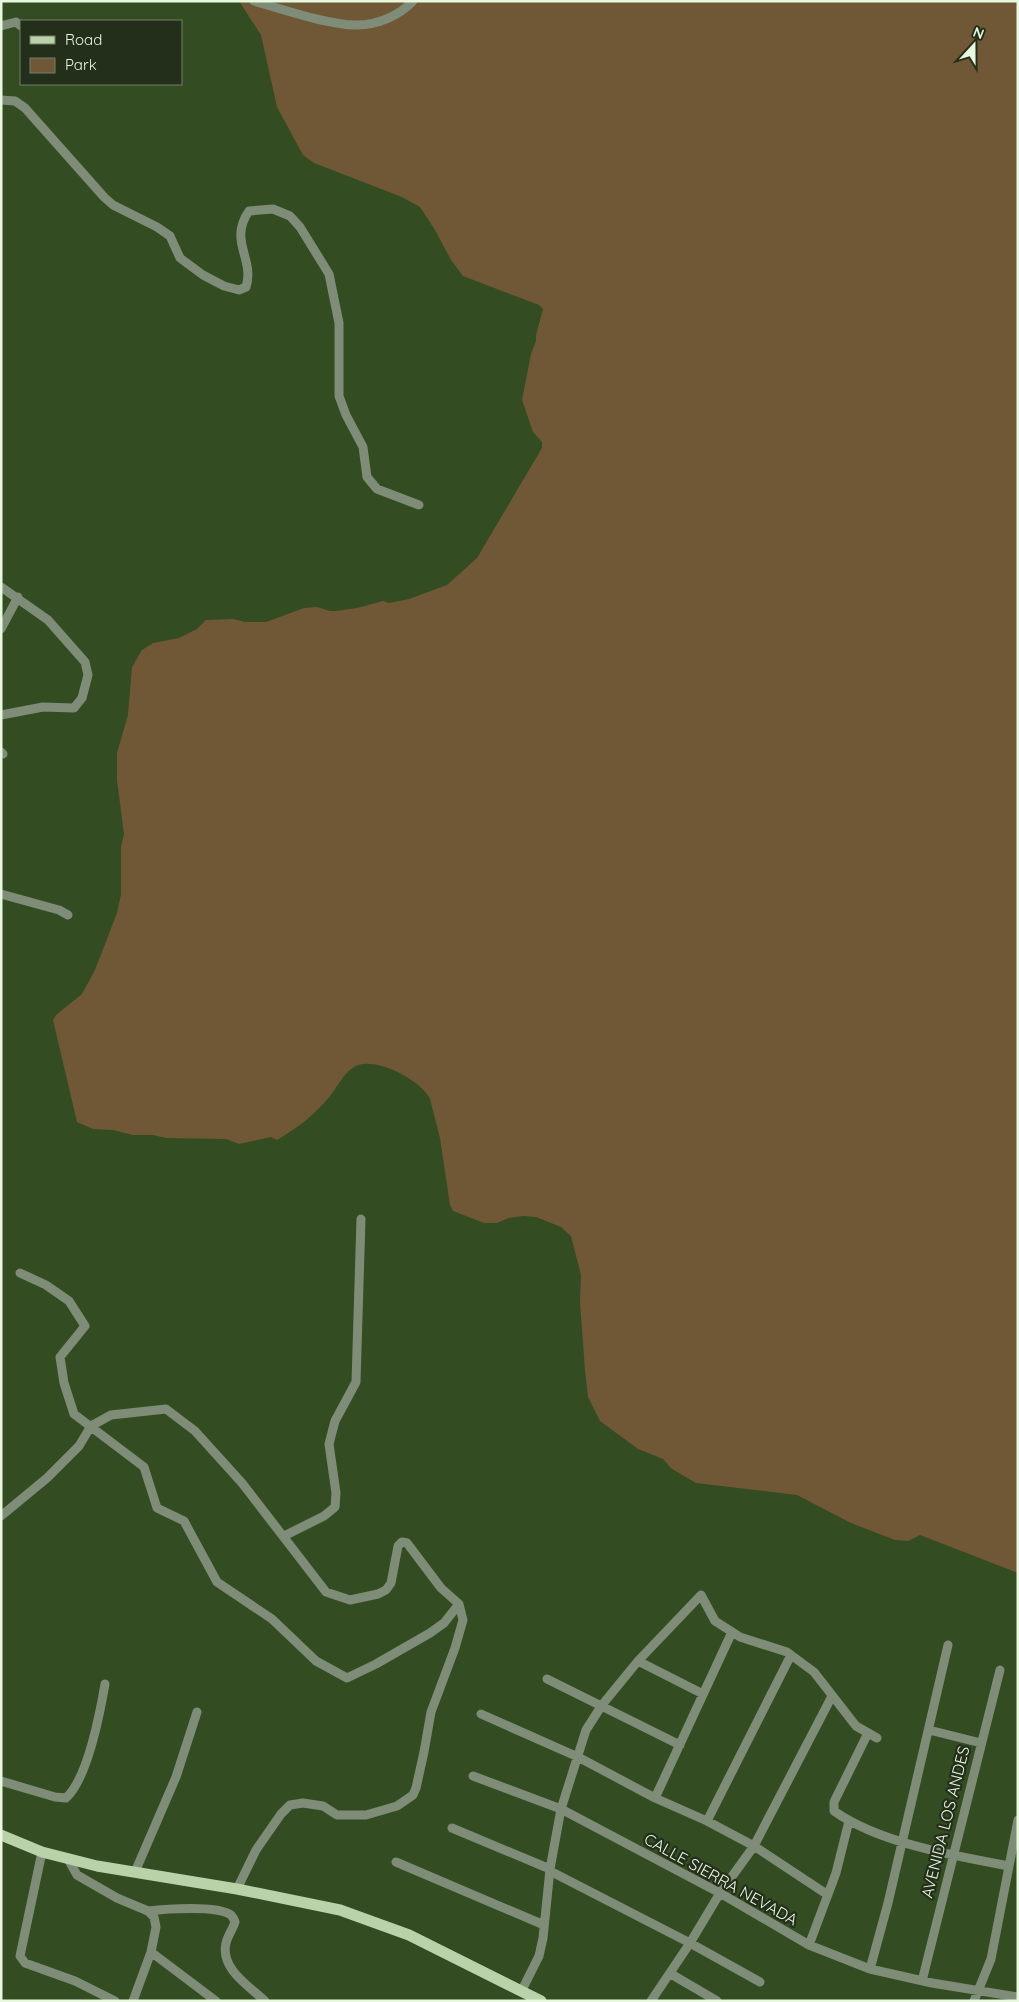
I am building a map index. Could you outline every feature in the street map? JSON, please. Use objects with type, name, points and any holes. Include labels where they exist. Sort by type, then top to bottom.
[{"type":"main road","points":[[1,1835],[42,1852],[68,1859],[237,1889],[340,1910],[409,1935],[541,2001]]},
{"type":"street","points":[[254,1],[329,21],[356,25],[377,23],[400,12],[413,1]]},
{"type":"street","points":[[1,26],[16,22],[20,25]]},
{"type":"street","points":[[1,100],[15,101],[25,108],[104,197],[113,205],[164,232],[174,242],[180,258],[203,275],[224,286],[239,290],[246,287],[250,276],[242,250],[240,229],[249,211],[273,209],[290,216],[300,228],[329,274],[339,323],[339,396],[346,415],[363,448],[371,484],[377,489],[419,505]]},
{"type":"street","points":[[1,587],[48,620],[85,662],[88,675],[82,698],[74,708],[42,707],[1,715]]},
{"type":"street","points":[[1,629],[18,598]]},
{"type":"street","points":[[1,894],[58,910],[68,915]]},
{"type":"street","points":[[284,1536],[324,1516],[335,1507],[336,1492],[329,1444],[335,1421],[356,1382],[361,1219]]},
{"type":"street","points":[[20,1273],[46,1285],[69,1301],[85,1326],[60,1357],[64,1383],[74,1414],[144,1467],[157,1508],[184,1521],[217,1582],[272,1619],[316,1661],[347,1678],[376,1664],[430,1633],[444,1623],[459,1604]]},
{"type":"street","points":[[1,1516],[47,1478],[79,1446],[91,1426],[110,1415],[166,1409],[195,1431],[242,1483],[326,1592],[350,1600],[378,1594],[386,1590],[391,1582],[398,1546],[402,1542],[407,1543],[440,1588],[459,1604],[463,1620],[455,1648],[430,1712],[422,1765],[413,1795],[397,1806],[366,1815],[337,1816],[322,1806],[303,1803],[290,1805],[281,1814],[256,1850],[237,1889]]},
{"type":"street","points":[[522,1990],[539,1956],[550,1870],[561,1810],[586,1730],[602,1705],[638,1660],[701,1595],[715,1621],[740,1637],[787,1652],[814,1672],[856,1726],[877,1738]]},
{"type":"street","points":[[655,1798],[732,1632]]},
{"type":"street","points":[[870,1969],[948,1645]]},
{"type":"street","points":[[707,1821],[791,1655]]},
{"type":"street","points":[[638,1660],[703,1694]]},
{"type":"street","name":"AVENIDA LOS ANDES","points":[[922,1981],[980,1743],[1000,1670]]},
{"type":"street","points":[[546,1679],[680,1745]]},
{"type":"street","points":[[2,1784],[66,1798],[74,1791],[92,1745],[105,1684]]},
{"type":"street","points":[[652,2001],[720,1893],[754,1846],[832,1696]]},
{"type":"street","points":[[135,1872],[176,1777],[197,1712]]},
{"type":"street","points":[[481,1714],[578,1757],[655,1798],[707,1821],[754,1846],[828,1895]]},
{"type":"street","points":[[929,1730],[980,1743]]},
{"type":"street","points":[[868,1733],[834,1802],[834,1811],[848,1821],[902,1842],[952,1855],[1009,1866]]},
{"type":"street","name":"CALLE SIERRA NEVADA","points":[[474,1776],[561,1810],[720,1893],[809,1945],[870,1969],[922,1981],[1018,1997]]},
{"type":"street","points":[[974,2001],[991,1959],[1018,1820]]},
{"type":"street","points":[[809,1945],[836,1873],[848,1821]]},
{"type":"street","points":[[452,1828],[550,1870],[760,1982]]},
{"type":"street","points":[[42,1852],[20,1956],[25,1963],[75,1981],[116,2001]]},
{"type":"street","points":[[68,1859],[76,1875],[118,1898],[148,1911],[154,1917],[156,1927],[152,1952],[133,2001]]},
{"type":"street","points":[[396,1862],[544,1925]]},
{"type":"street","points":[[148,1911],[178,1908],[223,1912],[231,1915],[235,1922],[226,1941],[224,1953],[232,1971],[265,2001]]},
{"type":"street","points":[[152,1952],[216,2001]]},
{"type":"street","points":[[670,1974],[718,2001]]},
{"type":"green space","points":[[239,1],[1018,1],[1018,1573],[920,1535],[908,1541],[895,1540],[851,1523],[797,1495],[696,1483],[672,1469],[663,1459],[638,1449],[600,1421],[588,1397],[580,1302],[581,1275],[571,1236],[561,1227],[536,1217],[523,1216],[509,1218],[497,1223],[484,1223],[453,1211],[450,1205],[440,1138],[430,1099],[417,1084],[396,1071],[373,1064],[363,1064],[354,1067],[312,1115],[277,1140],[271,1137],[239,1144],[226,1139],[166,1138],[93,1129],[77,1122],[53,1020],[56,1015],[82,994],[95,970],[117,913],[121,894],[121,847],[124,834],[117,780],[117,753],[128,715],[132,667],[142,650],[153,643],[179,638],[197,629],[206,620],[233,619],[245,622],[266,622],[304,608],[317,607],[336,611],[383,601],[389,603],[409,599],[447,585],[477,558],[542,448],[542,442],[533,432],[522,400],[531,354],[543,309],[539,305],[463,276],[451,260],[420,207],[402,197],[314,163],[303,155],[277,107],[261,35]]}]
